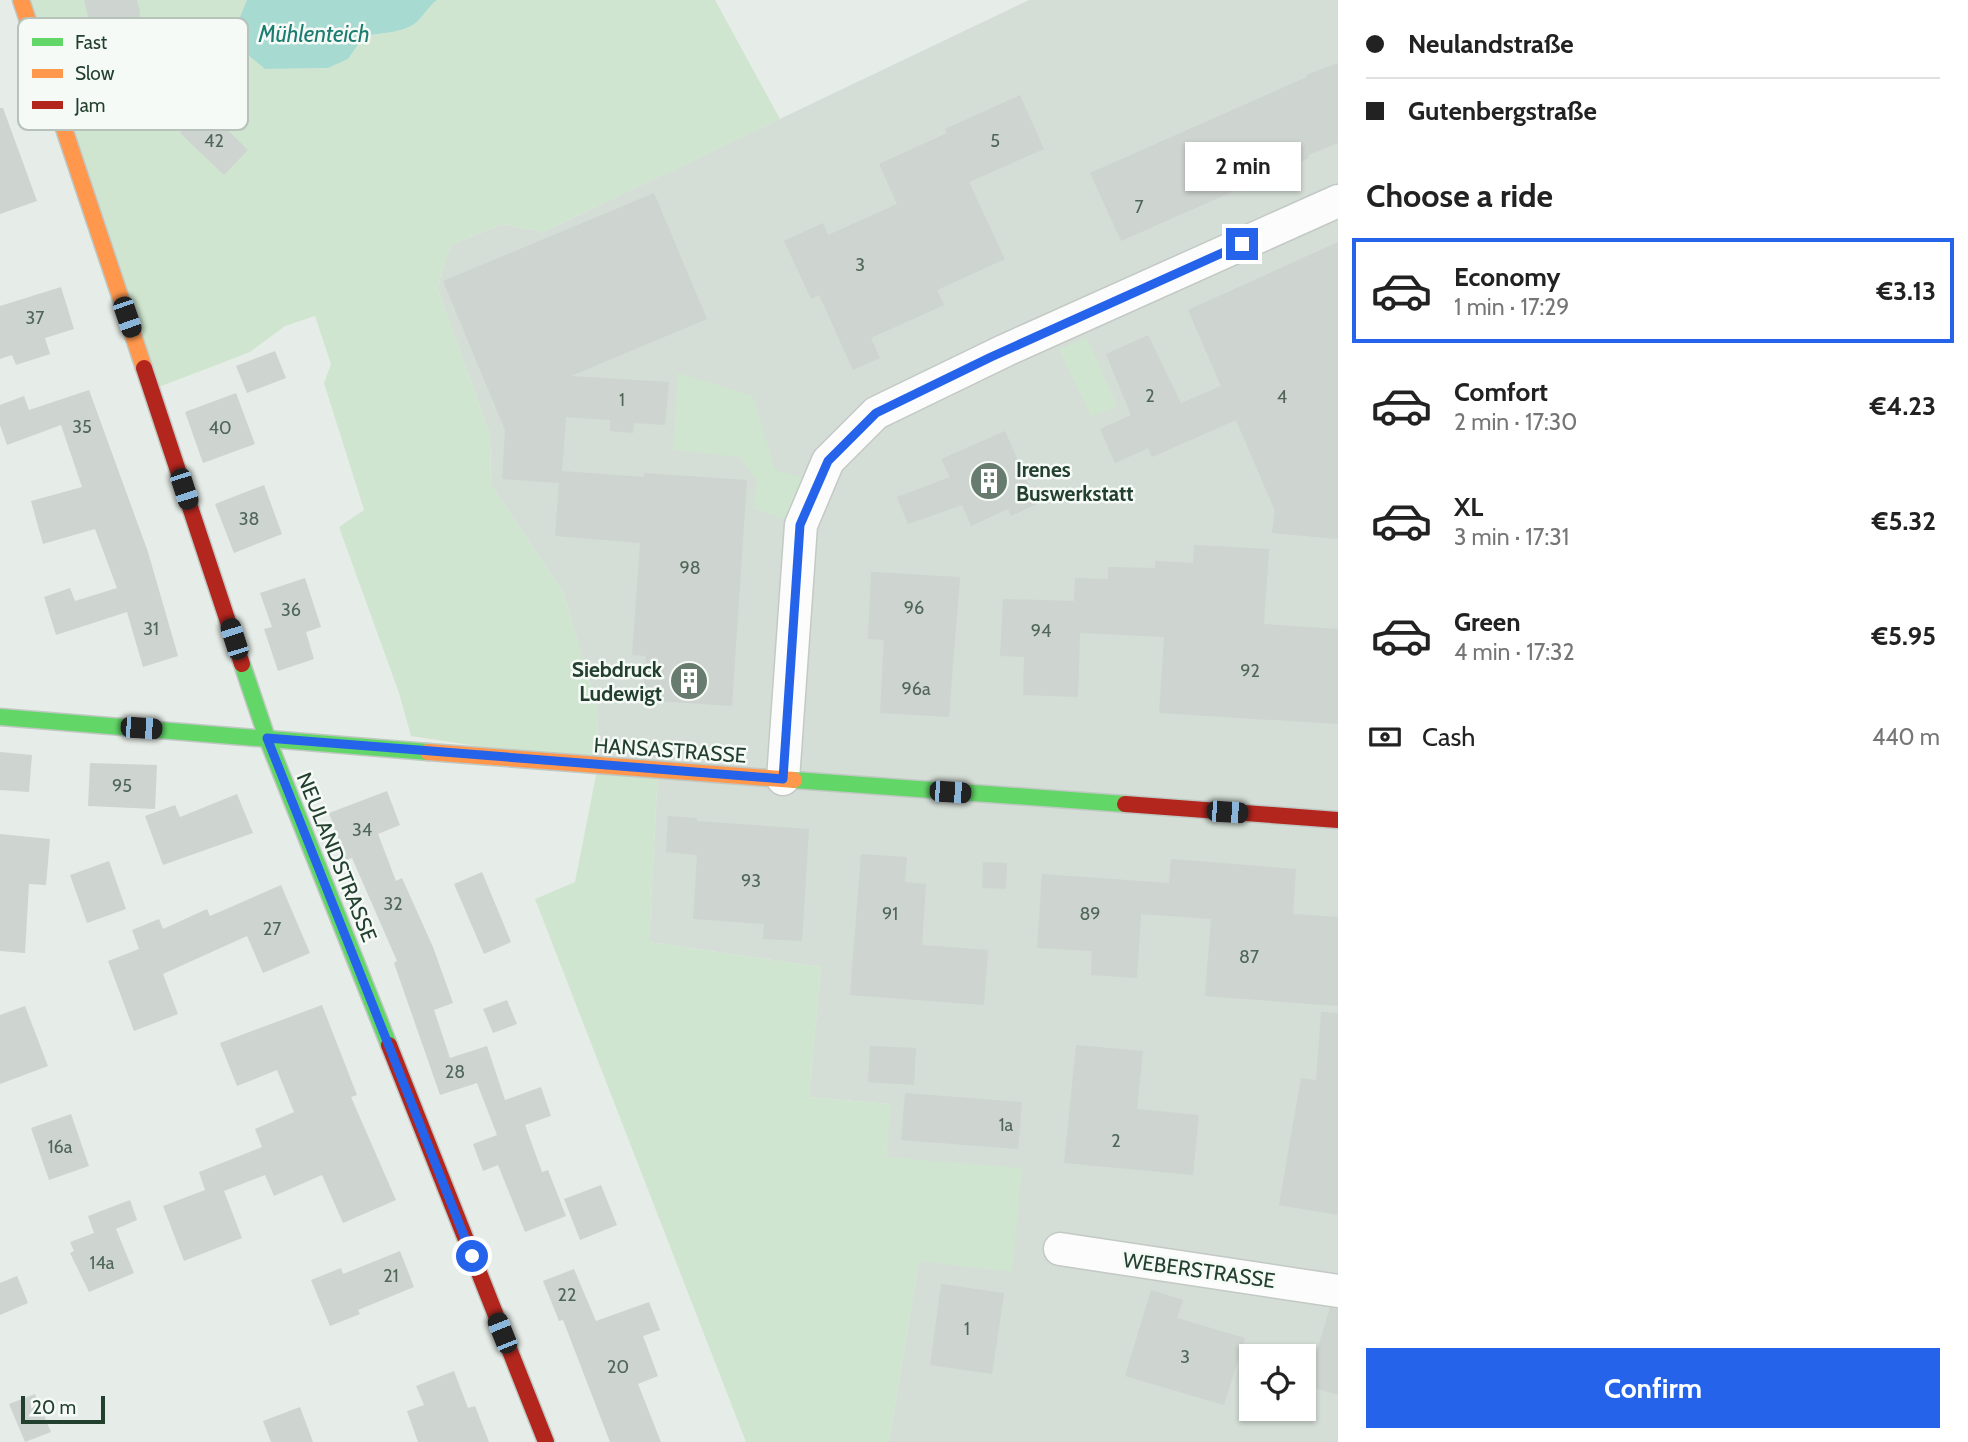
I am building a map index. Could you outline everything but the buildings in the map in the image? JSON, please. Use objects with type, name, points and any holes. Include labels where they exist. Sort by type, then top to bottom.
[{"type":"street","name":"NEULANDSTRASSE","points":[[21,0],[27,18]]},
{"type":"street","name":"NEULANDSTRASSE","points":[[64,130],[267,738],[546,1442]]},
{"type":"street","points":[[783,779],[800,525],[828,461],[876,413],[996,355],[1338,201]]},
{"type":"street","name":"HANSASTRASSE","points":[[0,717],[1338,820]]},
{"type":"street","name":"WEBERSTRASSE","points":[[1060,1250],[1338,1291]]},
{"type":"shaded area","points":[[1029,0],[1338,0],[1338,1442],[889,1442],[919,1260],[886,1157],[890,1104],[809,1097],[821,967],[649,942],[658,770],[598,765],[597,707],[563,592],[491,485],[490,435],[437,288],[451,245],[502,224],[543,232]]},
{"type":"green space","points":[[26,0],[247,0],[239,18],[32,18]]},
{"type":"green space","points":[[437,0],[715,0],[780,119],[543,232],[502,224],[451,245],[437,288],[490,435],[491,485],[563,592],[597,707],[598,765],[411,736],[399,693],[339,527],[364,510],[324,383],[331,364],[315,316],[285,326],[250,352],[151,390],[68,130],[248,130],[248,54],[265,69],[328,68],[348,59],[364,36],[392,32],[413,25]]},
{"type":"green space","points":[[1087,338],[1117,406],[1091,417],[1059,349]]},
{"type":"green space","points":[[678,373],[753,396],[775,470],[819,482],[801,525],[753,508],[757,481],[740,457],[673,450]]},
{"type":"green space","points":[[598,765],[658,770],[649,942],[821,967],[809,1097],[891,1104],[886,1157],[1022,1168],[1012,1272],[919,1261],[889,1442],[746,1442],[535,899],[575,882]]},
{"type":"water","name":"Mühlenteich","points":[[247,0],[437,0],[413,25],[392,32],[364,36],[348,59],[328,68],[265,69],[248,54],[248,18],[239,18]]},
{"type":"traffic: fast","points":[[242,664],[267,738],[389,1045]]},
{"type":"traffic: fast","points":[[0,717],[428,752]]},
{"type":"traffic: fast","points":[[794,780],[1125,804]]},
{"type":"traffic: slow","points":[[21,0],[27,18]]},
{"type":"traffic: slow","points":[[64,130],[144,368]]},
{"type":"traffic: slow","points":[[428,752],[794,780]]},
{"type":"traffic: jam","points":[[144,368],[242,664]]},
{"type":"traffic: jam","points":[[1125,804],[1338,820]]},
{"type":"traffic: jam","points":[[389,1045],[546,1442]]},
{"type":"place","name":"Irenes Buswerkstatt","points":[[989,481]]},
{"type":"place","name":"Siebdruck Ludewigt","points":[[689,681]]},
{"type":"route","points":[[472,1256],[267,738],[783,779],[800,525],[828,461],[876,413],[991,357],[1242,244]]}]
